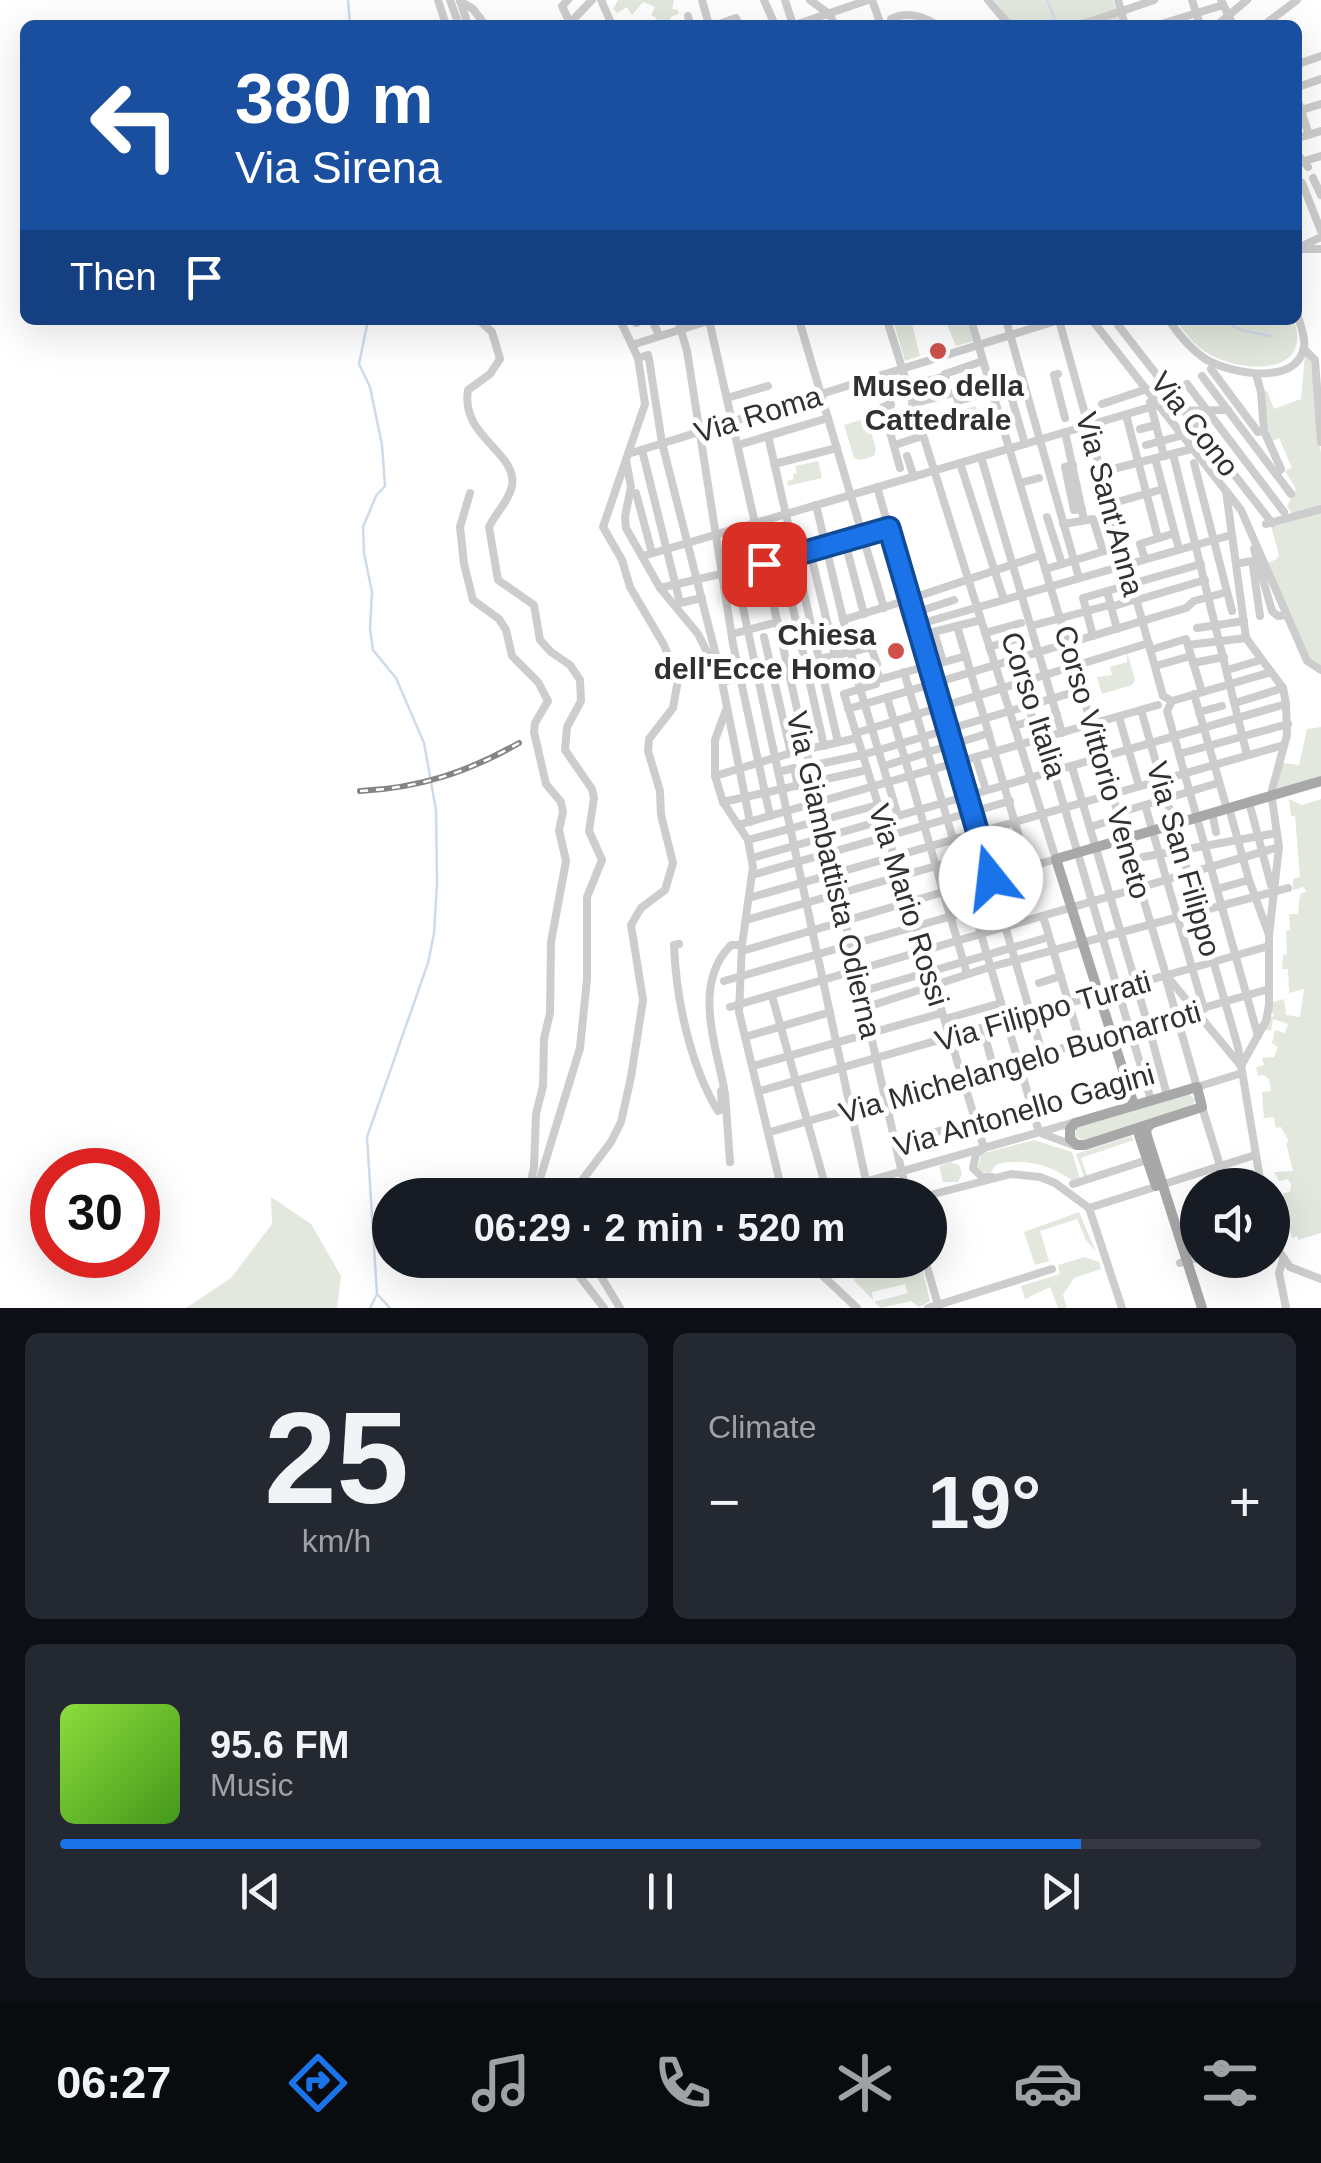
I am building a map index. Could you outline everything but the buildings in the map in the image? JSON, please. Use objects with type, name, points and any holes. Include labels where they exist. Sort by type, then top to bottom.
[{"type":"main road","points":[[1056,859],[1321,781]]},
{"type":"main road","name":"Corso Italia","points":[[1056,859],[1134,1105]]},
{"type":"main road","points":[[1078,1122],[1069,1133],[1072,1142],[1084,1146],[1202,1107],[1196,1087]]},
{"type":"main road","name":"Via Antonello Gagini","points":[[1078,1122],[1196,1087]]},
{"type":"main road","points":[[1151,1124],[1146,1132],[1159,1186]]},
{"type":"main road","points":[[1130,1131],[1139,1134],[1180,1240]]},
{"type":"main road","points":[[1192,1278],[1198,1308]]},
{"type":"street","points":[[457,0],[473,9],[481,20]]},
{"type":"street","points":[[573,20],[592,0]]},
{"type":"street","points":[[810,0],[833,20]]},
{"type":"street","points":[[810,20],[870,0]]},
{"type":"street","points":[[988,0],[1004,20]]},
{"type":"street","points":[[1094,20],[1154,0]]},
{"type":"street","points":[[1192,0],[1198,20]]},
{"type":"street","points":[[1270,20],[1297,0]]},
{"type":"street","points":[[1223,20],[1241,2]]},
{"type":"street","points":[[1175,20],[1222,3],[1230,20]]},
{"type":"street","points":[[892,20],[902,14],[929,20]]},
{"type":"street","points":[[1317,58],[1321,80]]},
{"type":"street","points":[[1302,117],[1309,134]]},
{"type":"street","points":[[1302,137],[1321,130]]},
{"type":"street","points":[[1313,178],[1321,195]]},
{"type":"street","points":[[1302,182],[1321,234]]},
{"type":"street","points":[[484,325],[492,332],[500,359],[468,390],[468,408],[480,434],[507,462],[513,476],[508,499],[490,528],[496,574],[503,586],[534,606],[540,640],[570,665],[580,680],[581,701],[567,727],[565,750],[592,789],[588,831],[602,860],[587,897],[588,978],[580,1048],[537,1178]]},
{"type":"street","points":[[584,1178],[621,1122],[632,1078],[643,1000],[631,925],[641,908],[665,890],[673,864],[661,816],[660,791],[648,751],[649,739],[672,708],[678,680],[603,527],[646,404],[638,358],[622,325]]},
{"type":"street","points":[[654,325],[658,332]]},
{"type":"street","points":[[632,345],[680,325],[734,647],[770,816]]},
{"type":"street","name":"Via Giambattista Odierna","points":[[711,325],[902,1178]]},
{"type":"street","points":[[800,325],[883,607]]},
{"type":"street","name":"Corso Italia","points":[[888,325],[1056,859]]},
{"type":"street","name":"Corso Vittorio Veneto","points":[[973,325],[1166,976],[1200,1010],[1242,1069]]},
{"type":"street","points":[[1007,325],[1015,370],[1079,578]]},
{"type":"street","name":"Via Roma","points":[[627,457],[1044,325]]},
{"type":"street","name":"Via Sant'Anna","points":[[1060,325],[1165,695]]},
{"type":"street","points":[[1096,325],[1234,501],[1256,548],[1269,605],[1275,614],[1287,616],[1307,661],[1321,670]]},
{"type":"street","name":"Via Cono","points":[[1118,325],[1269,524],[1321,510]]},
{"type":"street","points":[[1173,325],[1187,344],[1205,358],[1231,370],[1256,374],[1288,367],[1304,349]]},
{"type":"street","points":[[1300,325],[1304,349],[1315,360],[1321,442]]},
{"type":"street","points":[[638,358],[648,354],[662,443],[716,651],[717,671]]},
{"type":"street","points":[[941,360],[953,393]]},
{"type":"street","points":[[907,386],[984,361]]},
{"type":"street","points":[[1211,369],[1258,432],[1264,431]]},
{"type":"street","points":[[1058,374],[1054,375],[1065,418]]},
{"type":"street","points":[[1256,374],[1264,431],[1282,469],[1276,474]]},
{"type":"street","points":[[882,376],[891,405],[883,408],[905,474]]},
{"type":"street","points":[[1202,376],[1291,494]]},
{"type":"street","points":[[912,404],[1007,382],[1025,444]]},
{"type":"street","points":[[1187,384],[1284,512]]},
{"type":"street","points":[[727,398],[768,386]]},
{"type":"street","points":[[1102,404],[1147,389]]},
{"type":"street","points":[[1159,408],[1153,426],[1157,442],[1182,486],[1247,755]]},
{"type":"street","points":[[647,554],[877,487],[905,474],[934,471],[1126,415],[1159,408],[1228,410]]},
{"type":"street","points":[[1126,415],[1158,538]]},
{"type":"street","points":[[738,445],[828,418]]},
{"type":"street","points":[[802,426],[806,439]]},
{"type":"street","points":[[1140,429],[1153,426]]},
{"type":"street","points":[[1065,432],[1078,508],[1084,520]]},
{"type":"street","points":[[1157,442],[1184,435]]},
{"type":"street","points":[[768,436],[838,742]]},
{"type":"street","points":[[895,444],[922,436]]},
{"type":"street","points":[[1101,472],[1210,444]]},
{"type":"street","points":[[774,464],[837,448]]},
{"type":"street","points":[[642,450],[680,603],[702,598]]},
{"type":"street","points":[[905,474],[908,456]]},
{"type":"street","points":[[1164,456],[1163,491],[1179,550]]},
{"type":"street","points":[[627,457],[631,486],[625,525],[647,554]]},
{"type":"street","points":[[981,457],[1022,594],[1026,624],[1062,733]]},
{"type":"street","points":[[1194,462],[1232,612]]},
{"type":"street","points":[[960,463],[1004,600]]},
{"type":"street","points":[[1020,483],[1039,478]]},
{"type":"street","points":[[1182,486],[1198,480]]},
{"type":"street","points":[[877,487],[920,654]]},
{"type":"street","points":[[1110,504],[1163,491]]},
{"type":"street","points":[[470,493],[460,527],[473,600],[499,619],[512,656],[545,692],[548,701],[534,732],[546,784],[561,802],[563,812],[559,830],[566,851],[551,942],[550,1013],[544,1039],[544,1086],[536,1114],[533,1178]]},
{"type":"street","points":[[636,493],[647,554],[660,588],[698,634],[722,682],[750,822]]},
{"type":"street","points":[[1234,501],[1249,493]]},
{"type":"street","points":[[1234,501],[1231,534],[1246,638],[1282,688],[1288,724],[1272,794],[1279,847],[1272,891],[1266,1022],[1242,1069],[1258,1168]]},
{"type":"street","points":[[816,505],[850,652],[898,816]]},
{"type":"street","points":[[1032,522],[1078,508]]},
{"type":"street","points":[[1061,515],[1093,519],[1102,552]]},
{"type":"street","points":[[1047,517],[1062,564]]},
{"type":"street","points":[[625,525],[643,520]]},
{"type":"street","points":[[821,528],[833,525]]},
{"type":"street","points":[[660,588],[764,564],[889,528]]},
{"type":"street","points":[[1145,560],[1140,544],[1175,533]]},
{"type":"street","points":[[913,626],[1231,534]]},
{"type":"street","points":[[845,542],[867,613]]},
{"type":"street","points":[[1046,570],[1122,546]]},
{"type":"street","points":[[1256,548],[1251,550],[1260,616]]},
{"type":"street","points":[[810,551],[836,655]]},
{"type":"street","points":[[843,620],[1042,555]]},
{"type":"street","points":[[782,558],[824,746]]},
{"type":"street","points":[[1240,563],[1252,562]]},
{"type":"street","points":[[1093,636],[1082,598],[1200,564]]},
{"type":"street","points":[[985,633],[1136,600],[1205,580]]},
{"type":"street","points":[[726,597],[770,590]]},
{"type":"street","points":[[1106,591],[1117,628]]},
{"type":"street","points":[[876,684],[844,694],[848,709],[1186,608],[1194,601],[1227,592]]},
{"type":"street","points":[[740,594],[865,1178]]},
{"type":"street","points":[[905,600],[914,613],[913,626],[921,635],[1043,1056]]},
{"type":"street","points":[[914,613],[954,600]]},
{"type":"street","points":[[921,635],[980,620]]},
{"type":"street","points":[[1197,628],[1244,621]]},
{"type":"street","points":[[732,634],[778,622]]},
{"type":"street","points":[[957,626],[1028,868]]},
{"type":"street","points":[[1005,628],[1009,641]]},
{"type":"street","points":[[934,632],[943,662]]},
{"type":"street","points":[[764,637],[791,753]]},
{"type":"street","points":[[989,647],[1024,637]]},
{"type":"street","points":[[1188,645],[1246,638]]},
{"type":"street","points":[[715,776],[838,742],[1046,675],[1186,639],[1199,712],[1218,783],[1270,935]]},
{"type":"street","points":[[939,646],[962,640]]},
{"type":"street","points":[[716,651],[734,647]]},
{"type":"street","points":[[722,682],[871,647],[881,679],[966,656]]},
{"type":"street","points":[[1155,666],[1224,658]]},
{"type":"street","points":[[1014,659],[1039,740]]},
{"type":"street","points":[[1226,670],[1261,660]]},
{"type":"street","points":[[838,674],[874,665]]},
{"type":"street","points":[[738,825],[1149,708],[1165,695],[1198,693],[1271,672]]},
{"type":"street","points":[[904,675],[1038,1132],[1084,1146]]},
{"type":"street","points":[[1235,703],[1282,688]]},
{"type":"street","points":[[810,766],[862,755],[1082,690]]},
{"type":"street","points":[[1165,695],[1258,1036]]},
{"type":"street","points":[[887,698],[967,974]]},
{"type":"street","points":[[752,858],[1286,704]]},
{"type":"street","points":[[1199,712],[1222,706]]},
{"type":"street","points":[[1149,708],[1168,714]]},
{"type":"street","name":"Via San Filippo","points":[[1149,708],[1151,743],[1242,1069]]},
{"type":"street","name":"Via Mario Rossi","points":[[848,709],[984,1148]]},
{"type":"street","points":[[726,710],[715,740],[715,776],[723,802],[748,840],[752,858],[735,1006],[779,1178]]},
{"type":"street","points":[[1014,726],[1070,713]]},
{"type":"street","points":[[1119,716],[1138,786]]},
{"type":"street","points":[[1179,754],[1288,724]]},
{"type":"street","points":[[884,766],[990,733]]},
{"type":"street","points":[[749,898],[1284,746]]},
{"type":"street","points":[[976,758],[986,790]]},
{"type":"street","points":[[1072,767],[1167,1096]]},
{"type":"street","points":[[778,772],[794,768],[798,786]]},
{"type":"street","points":[[723,802],[867,770]]},
{"type":"street","points":[[1054,772],[1151,1100]]},
{"type":"street","points":[[1090,827],[1218,783]]},
{"type":"street","points":[[752,875],[1010,801]]},
{"type":"street","points":[[1249,802],[1272,891]]},
{"type":"street","points":[[748,840],[878,804]]},
{"type":"street","points":[[1145,805],[1192,968],[1200,1010]]},
{"type":"street","points":[[1212,813],[1216,832]]},
{"type":"street","points":[[1143,857],[1277,833]]},
{"type":"street","points":[[746,920],[1021,842]]},
{"type":"street","points":[[735,1006],[1279,847]]},
{"type":"street","points":[[730,1162],[729,1113],[715,1045],[710,988],[721,956],[730,946],[742,948],[812,931],[1056,859]]},
{"type":"street","points":[[1217,889],[1249,880]]},
{"type":"street","points":[[864,1008],[990,967],[1288,888]]},
{"type":"street","points":[[724,981],[974,910]]},
{"type":"street","points":[[1043,916],[1081,1045]]},
{"type":"street","points":[[860,992],[1049,937]]},
{"type":"street","points":[[679,944],[674,945],[675,967],[688,1032],[718,1112],[722,1109],[724,1088]]},
{"type":"street","name":"Via Filippo Turati","points":[[760,1091],[1269,946]]},
{"type":"street","points":[[1038,983],[1061,976]]},
{"type":"street","points":[[1166,976],[1196,1087]]},
{"type":"street","name":"Via Michelangelo Buonarroti","points":[[770,1132],[1112,1036],[1132,1035],[1270,989]]},
{"type":"street","points":[[772,996],[821,1178]]},
{"type":"street","points":[[753,1066],[1001,1003]]},
{"type":"street","points":[[744,1037],[830,1012]]},
{"type":"street","points":[[983,1028],[994,1070]]},
{"type":"street","name":"Via Antonello Gagini","points":[[1196,1087],[1242,1069]]},
{"type":"street","points":[[894,1144],[1031,1106]]},
{"type":"street","points":[[1202,1107],[1220,1166]]},
{"type":"street","name":"Via Antonello Gagini","points":[[880,1178],[1078,1122]]},
{"type":"street","points":[[960,1187],[971,1179],[976,1154],[984,1148]]},
{"type":"street","points":[[1089,1208],[1255,1155]]},
{"type":"street","points":[[956,1156],[965,1158],[982,1177],[992,1177]]},
{"type":"street","points":[[1073,1184],[1148,1160]]},
{"type":"street","points":[[947,1190],[1011,1174],[1040,1177],[1069,1192],[1089,1208],[1122,1308]]},
{"type":"street","points":[[1290,1265],[1321,1279]]},
{"type":"street","points":[[928,1308],[1052,1268]]},
{"type":"street","points":[[580,1278],[604,1308]]},
{"type":"street","points":[[602,1278],[620,1308]]},
{"type":"street","points":[[825,1278],[856,1308]]},
{"type":"street","points":[[930,1278],[939,1306]]},
{"type":"street","points":[[1281,1278],[1285,1304]]},
{"type":"street","points":[[933,1288],[963,1308]]},
{"type":"shaded area","points":[[618,0],[674,0],[672,9],[679,14],[670,20],[656,20],[651,15],[655,7],[643,2],[632,15],[627,7],[617,13],[613,9]]},
{"type":"shaded area","points":[[994,0],[1113,0],[1119,20],[1009,20]]},
{"type":"shaded area","points":[[894,325],[912,325],[920,356],[905,361]]},
{"type":"shaded area","points":[[947,325],[968,325],[973,341],[956,346]]},
{"type":"shaded area","points":[[1180,325],[1295,325],[1297,339],[1293,352],[1284,361],[1255,367],[1223,360],[1191,339]]},
{"type":"shaded area","points":[[1305,355],[1311,362],[1321,454],[1321,508],[1293,515],[1287,506],[1296,489],[1285,471],[1292,468],[1279,438],[1272,441],[1266,423],[1264,392],[1267,391],[1274,409],[1301,399]]},
{"type":"shaded area","points":[[975,406],[983,427],[959,432],[955,418],[948,419],[947,415]]},
{"type":"shaded area","points":[[867,418],[876,449],[874,456],[860,460],[854,458],[844,425]]},
{"type":"shaded area","points":[[818,461],[822,478],[788,486],[787,481],[797,473],[795,466]]},
{"type":"shaded area","points":[[1321,512],[1321,666],[1310,661],[1268,563],[1279,555],[1271,526]]},
{"type":"shaded area","points":[[1127,652],[1135,680],[1132,685],[1102,694],[1097,677],[1112,675],[1110,667],[1127,662]]},
{"type":"shaded area","points":[[1321,727],[1321,776],[1276,791],[1283,763],[1299,765],[1307,729]]},
{"type":"shaded area","points":[[1289,799],[1302,805],[1321,799],[1321,1233],[1298,1240],[1298,1236],[1292,1238],[1290,1229],[1293,1171],[1286,1143],[1289,1142],[1281,1127],[1276,1128],[1274,1117],[1264,1118],[1262,1092],[1271,1091],[1269,1079],[1258,1076],[1256,1067],[1264,1065],[1262,1058],[1274,1057],[1278,1047],[1272,1043],[1275,1030],[1285,1033],[1288,1024],[1273,1019],[1271,1031],[1265,1029],[1268,1017],[1274,1014],[1269,1012],[1270,1003],[1284,999],[1286,1015],[1300,1017],[1304,989],[1289,993],[1288,969],[1282,969],[1283,955],[1287,954],[1289,914],[1298,914],[1300,894],[1306,892],[1304,887],[1293,890],[1293,879],[1300,877],[1295,816],[1291,816]]},
{"type":"shaded area","points":[[1189,1094],[1196,1100],[1191,1107],[1084,1141],[1075,1136],[1077,1127]]},
{"type":"shaded area","points":[[1131,1136],[1134,1140],[1081,1158],[1087,1176],[1084,1177],[1076,1154]]},
{"type":"shaded area","points":[[1034,1140],[1072,1152],[1080,1179],[1073,1181],[1046,1167],[1027,1163],[997,1164],[990,1173],[978,1167],[981,1154]]},
{"type":"shaded area","points":[[950,1162],[959,1165],[962,1174],[958,1182],[942,1178],[939,1166]]},
{"type":"shaded area","points":[[271,1197],[311,1224],[341,1276],[337,1308],[186,1308],[231,1278],[272,1224]]},
{"type":"shaded area","points":[[1079,1212],[1096,1252],[1077,1219],[1040,1231],[1049,1261],[1035,1265],[1024,1232]]},
{"type":"shaded area","points":[[1085,1257],[1099,1262],[1101,1269],[1074,1278],[1063,1295],[1067,1308],[1058,1308],[1050,1287],[1025,1299],[1021,1286],[1060,1274],[1058,1265]]},
{"type":"shaded area","points":[[924,1278],[930,1301],[919,1307],[911,1301],[881,1308],[874,1302],[908,1293],[905,1284],[872,1292],[873,1300],[853,1279]]},
{"type":"waterway","points":[[348,0],[350,20]]},
{"type":"waterway","points":[[1047,0],[1055,20]]},
{"type":"waterway","points":[[367,325],[359,364],[370,387],[382,445],[385,486],[376,496],[363,527],[372,592],[370,629],[373,650],[396,678],[424,743],[436,810],[437,883],[428,963],[367,1137],[377,1294],[390,1308]]},
{"type":"waterway","points":[[1232,325],[1271,336]]},
{"type":"waterway","points":[[370,1308],[376,1296]]},
{"type":"railway","points":[[360,791],[443,777],[519,743]]},
{"type":"place","name":"Museo della Cattedrale","points":[[938,351]]},
{"type":"place","name":"Chiesa dell'Ecce Homo","points":[[896,651]]},
{"type":"route","points":[[764,564],[889,528],[991,878]]}]
